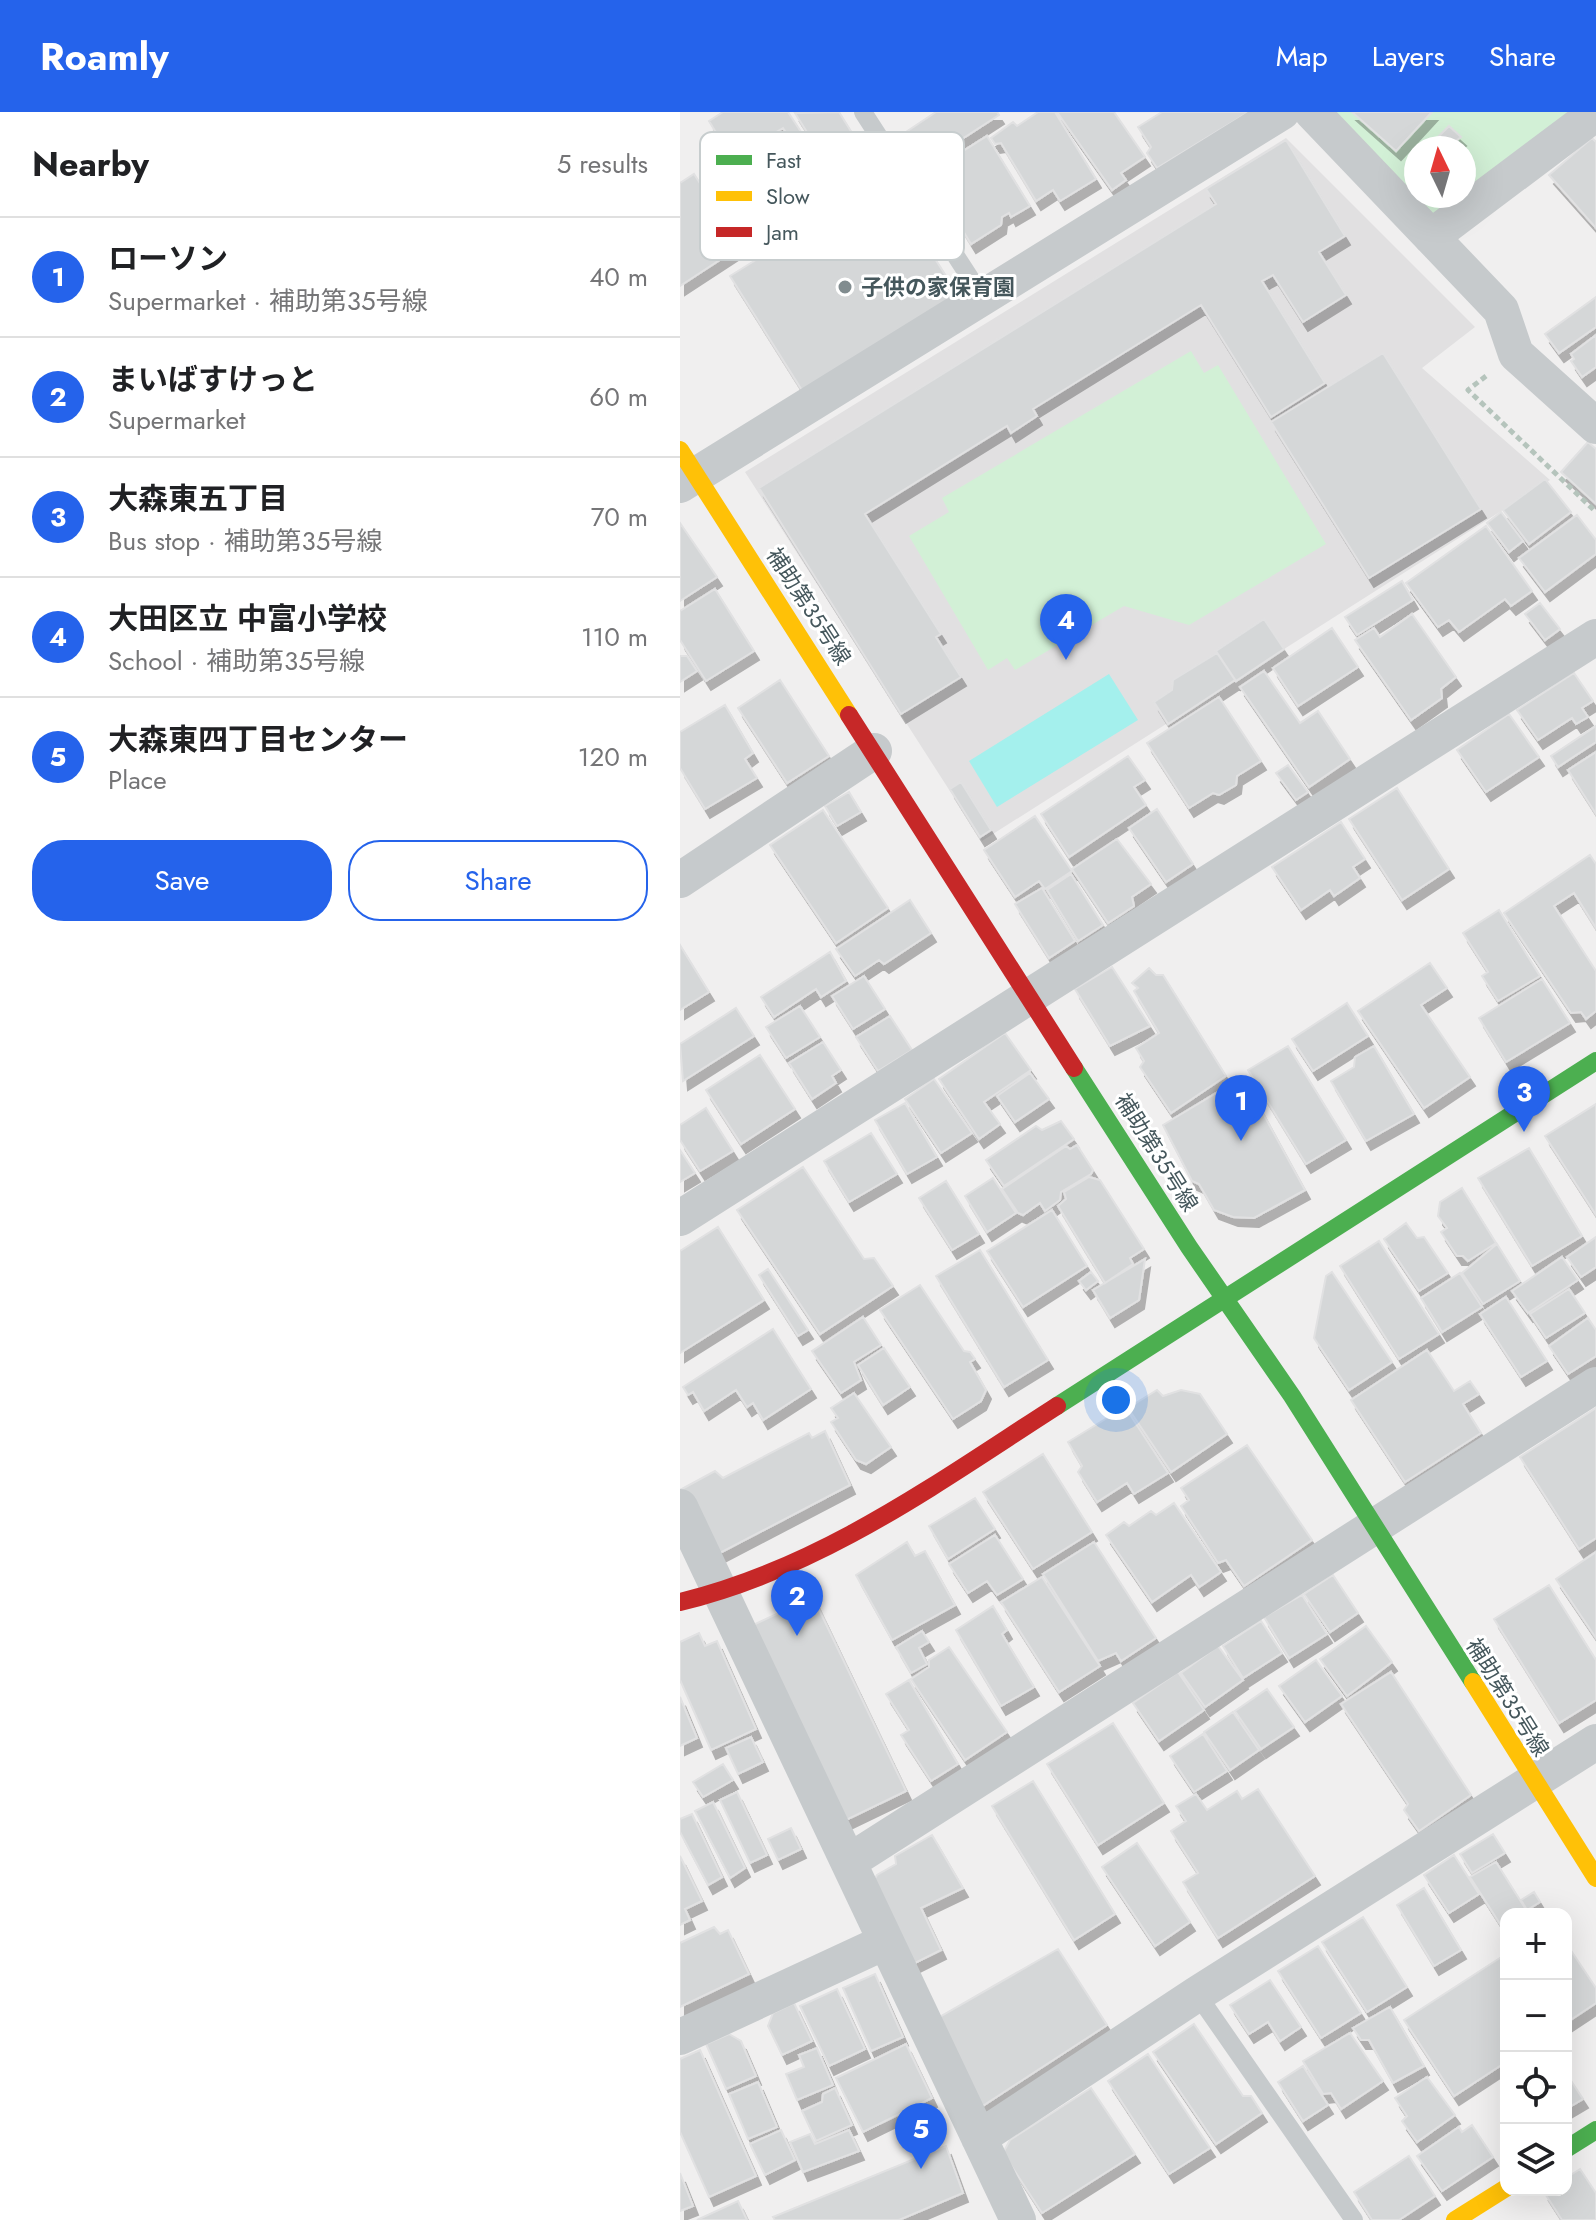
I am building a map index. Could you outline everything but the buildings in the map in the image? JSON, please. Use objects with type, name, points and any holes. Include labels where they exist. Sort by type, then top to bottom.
[{"type":"street","points":[[686,470],[983,298],[1282,112]]},
{"type":"street","points":[[1312,112],[1501,310],[1516,354],[1596,426]]},
{"type":"street","points":[[1431,237],[1596,113]]},
{"type":"street","name":"補助第35号線","points":[[686,470],[874,751],[1225,1299],[1267,1357],[1596,1878]]},
{"type":"street","points":[[680,1218],[1596,637]]},
{"type":"street","points":[[680,880],[874,751]]},
{"type":"street","points":[[680,1602],[745,1587],[816,1555],[889,1514],[1596,1061]]},
{"type":"street","points":[[850,1861],[1596,1385]]},
{"type":"street","points":[[680,1507],[1018,2220]]},
{"type":"street","points":[[979,2138],[1197,1994],[1596,1742]]},
{"type":"street","points":[[680,2037],[885,1942]]},
{"type":"street","points":[[1572,2145],[1596,2130]]},
{"type":"street","points":[[1455,2220],[1500,2192]]},
{"type":"lane","points":[[863,112],[876,132]]},
{"type":"lane","points":[[958,260],[983,298]]},
{"type":"lane","points":[[1197,1994],[1354,2220]]},
{"type":"path","points":[[1516,354],[1468,390],[1596,512]]},
{"type":"shaded area","points":[[1286,138],[1475,327],[1422,368],[1550,480],[982,841],[745,472]]},
{"type":"green space","points":[[1309,112],[1596,112],[1476,203],[1476,136],[1404,136],[1404,208],[1469,208],[1431,237]]},
{"type":"green space","points":[[1191,351],[1204,373],[1218,365],[1326,544],[1189,625],[1124,606],[1015,670],[1007,658],[988,670],[909,536],[949,512],[942,498]]},
{"type":"water","points":[[1109,674],[1138,720],[997,807],[969,761]]},
{"type":"traffic: fast","points":[[1057,1406],[1596,1061]]},
{"type":"traffic: fast","points":[[1074,1068],[1189,1247],[1292,1396],[1473,1682]]},
{"type":"traffic: fast","points":[[1572,2145],[1596,2130]]},
{"type":"traffic: slow","points":[[680,450],[849,715]]},
{"type":"traffic: slow","points":[[1473,1682],[1596,1878]]},
{"type":"traffic: slow","points":[[1455,2220],[1500,2192]]},
{"type":"traffic: jam","points":[[849,715],[1074,1068]]},
{"type":"traffic: jam","points":[[680,1602],[732,1587],[830,1545],[922,1493],[1057,1406]]},
{"type":"place","name":"子供の家保育園","points":[[845,287]]},
{"type":"place","name":"大田区立 中富小学校","points":[[1066,660]]},
{"type":"place","name":"大森東五丁目","points":[[1524,1132]]},
{"type":"place","name":"ローソン","points":[[1241,1141]]},
{"type":"place","name":"まいばすけっと","points":[[797,1636]]},
{"type":"place","name":"大森東四丁目センター","points":[[921,2169]]}]
